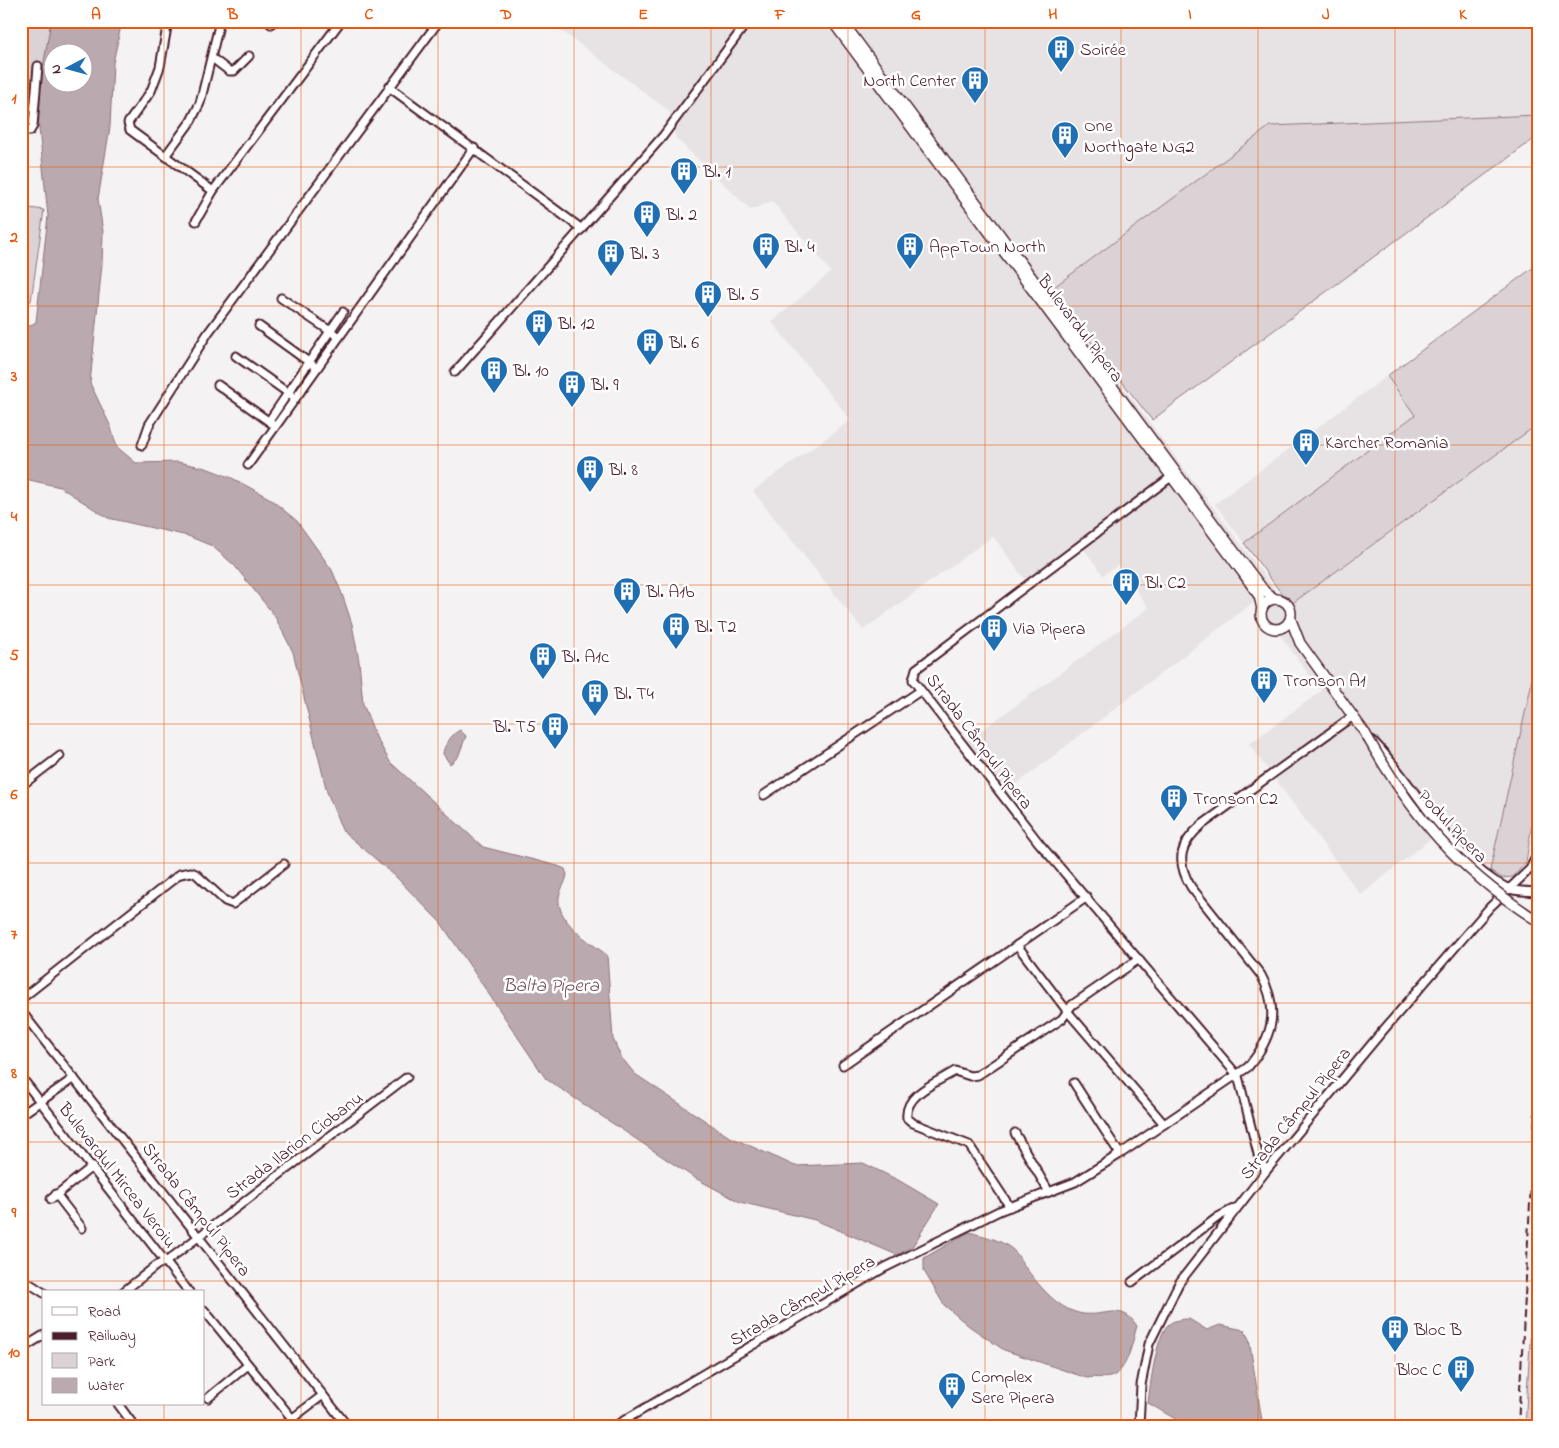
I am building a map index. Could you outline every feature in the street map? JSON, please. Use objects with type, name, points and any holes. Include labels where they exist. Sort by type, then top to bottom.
[{"type":"main road","name":"Bulevardul Pipera","points":[[832,21],[1260,596],[1262,609]]},
{"type":"main road","name":"Bulevardul Pipera","points":[[842,21],[1240,559],[1265,592],[1275,599]]},
{"type":"main road","points":[[1300,643],[1282,629],[1273,629],[1265,625],[1261,617],[1262,609],[1267,602],[1275,599],[1284,601],[1290,607],[1291,620],[1300,643],[1365,734]]},
{"type":"main road","points":[[1282,629],[1291,620]]},
{"type":"main road","name":"Podul Pipera","points":[[1365,734],[1402,794],[1447,849],[1493,890],[1538,921]]},
{"type":"street","points":[[168,21],[160,67],[151,91],[128,123],[130,130],[213,191]]},
{"type":"street","points":[[166,155],[191,121],[200,103],[220,21]]},
{"type":"street","points":[[196,221],[213,191],[341,21]]},
{"type":"street","points":[[142,445],[149,425],[208,333],[439,21]]},
{"type":"street","points":[[455,372],[663,136],[748,21]]},
{"type":"street","points":[[212,58],[229,71],[234,71],[249,56]]},
{"type":"street","points":[[21,132],[30,131],[32,126],[38,66]]},
{"type":"street","points":[[389,87],[582,229]]},
{"type":"street","points":[[272,423],[295,398],[474,148]]},
{"type":"street","points":[[281,298],[339,337]]},
{"type":"street","points":[[248,465],[288,393],[343,312]]},
{"type":"street","points":[[259,326],[317,368]]},
{"type":"street","points":[[236,356],[295,398]]},
{"type":"street","points":[[218,385],[272,423]]},
{"type":"street","name":"Strada Câmpul Pipera","points":[[613,1427],[884,1268],[1010,1207],[1075,1182],[1238,1076],[1039,843],[913,680],[916,669],[1171,477]]},
{"type":"street","points":[[764,795],[920,690]]},
{"type":"street","points":[[1266,1171],[1259,1158],[1238,1076],[1257,1057],[1272,1026],[1271,1000],[1261,975],[1183,874],[1182,852],[1193,832],[1203,824],[1353,716]]},
{"type":"street","points":[[1365,734],[1387,755],[1433,817],[1470,860],[1508,889],[1538,892]]},
{"type":"street","points":[[21,786],[60,756]]},
{"type":"street","name":"Strada Câmpul Pipera","points":[[1139,1427],[1144,1364],[1157,1323],[1178,1283],[1266,1171],[1380,1034],[1508,889],[1530,870],[1538,853]]},
{"type":"street","points":[[21,999],[180,874],[191,872],[196,874],[225,901],[233,904],[284,864]]},
{"type":"street","points":[[843,1064],[1086,898]]},
{"type":"street","points":[[1017,945],[1068,1012],[1164,1124]]},
{"type":"street","points":[[1010,1207],[973,1148],[913,1123],[907,1118],[906,1108],[910,1100],[955,1072],[970,1076],[978,1075],[1062,1018],[1072,1006],[1139,959]]},
{"type":"street","name":"Strada Câmpul Pipera","points":[[21,1011],[199,1235],[348,1427]]},
{"type":"street","name":"Bulevardul Mircea Veroiu","points":[[21,1077],[93,1166],[189,1290]]},
{"type":"street","name":"Strada Ilarion Ciobanu","points":[[126,1290],[157,1265],[167,1261],[407,1077]]},
{"type":"street","points":[[21,1114],[74,1078]]},
{"type":"street","points":[[1074,1083],[1120,1154]]},
{"type":"street","points":[[1014,1133],[1049,1192]]},
{"type":"street","points":[[82,1228],[54,1197],[93,1166]]},
{"type":"street","points":[[1132,1282],[1218,1217],[1238,1207]]},
{"type":"street","points":[[21,1278],[42,1292]]},
{"type":"street","points":[[205,1313],[299,1427]]},
{"type":"street","points":[[21,1350],[42,1336]]},
{"type":"street","points":[[208,1398],[248,1365]]},
{"type":"street","points":[[281,1427],[291,1417],[323,1395]]},
{"type":"street","points":[[119,1406],[135,1427]]},
{"type":"street","points":[[21,1418],[28,1427]]},
{"type":"shaded area","points":[[557,21],[1538,21],[1538,115],[1270,126],[1050,290],[1288,607],[1538,424],[1538,582],[1531,686],[1490,870],[1467,853],[1445,827],[1361,895],[1249,744],[1321,691],[1255,601],[1005,793],[963,744],[1149,608],[1118,565],[1103,575],[1084,549],[1031,588],[993,536],[863,630],[753,491],[851,420],[772,322],[831,272],[772,201],[751,210],[676,138],[669,111],[554,25]]},
{"type":"shaded area","points":[[1387,376],[1416,415],[1244,543],[1215,504]]},
{"type":"green space","points":[[21,21],[51,21],[48,42],[42,42],[42,86],[39,107],[29,109],[30,121],[21,126]]},
{"type":"green space","points":[[1538,115],[1538,136],[1152,420],[1050,290],[1270,126]]},
{"type":"green space","points":[[21,166],[26,166],[22,207],[44,210],[31,301],[21,306]]},
{"type":"green space","points":[[1538,264],[1538,424],[1290,605],[1244,543],[1415,415],[1387,376]]},
{"type":"green space","points":[[1538,582],[1538,737],[1533,818],[1526,862],[1513,877],[1502,878],[1490,870],[1531,686]]},
{"type":"green space","points":[[1538,1210],[1538,1427],[1525,1427]]},
{"type":"water","name":"Balta Pipera","points":[[51,21],[122,21],[113,63],[110,127],[98,199],[103,232],[102,264],[90,383],[110,425],[117,447],[136,463],[178,462],[206,468],[232,478],[269,498],[297,521],[332,570],[342,594],[352,624],[359,661],[363,704],[376,737],[390,762],[483,847],[565,869],[567,875],[559,897],[563,915],[576,931],[607,955],[613,1039],[621,1057],[635,1074],[728,1136],[795,1166],[863,1163],[898,1180],[939,1204],[912,1247],[897,1255],[815,1220],[740,1202],[693,1177],[546,1079],[441,923],[394,875],[342,830],[327,792],[293,652],[274,615],[234,565],[212,546],[188,536],[108,518],[60,487],[21,478],[21,327],[29,326],[36,322],[48,216],[38,119],[42,73],[42,92],[92,92],[92,42],[47,42]]},
{"type":"water","points":[[460,730],[466,736],[458,757],[450,764],[443,751],[449,740]]},
{"type":"water","points":[[969,1232],[997,1240],[1012,1249],[1041,1287],[1067,1309],[1084,1314],[1117,1312],[1131,1318],[1137,1326],[1128,1356],[1121,1369],[1110,1377],[1087,1378],[1004,1350],[969,1326],[944,1305],[924,1271],[924,1258]]},
{"type":"water","points":[[1189,1319],[1207,1330],[1220,1325],[1244,1330],[1249,1339],[1263,1427],[1189,1427],[1148,1403],[1154,1363],[1163,1332],[1172,1322]]},
{"type":"railway","points":[[1518,1427],[1538,1054]]},
{"type":"place","name":"Soirée","points":[[1061,73]]},
{"type":"place","name":"North Center","points":[[975,104]]},
{"type":"place","name":"One Northgate NG2","points":[[1065,159]]},
{"type":"place","name":"Bl. 1","points":[[684,195]]},
{"type":"place","name":"Bl. 2","points":[[647,238]]},
{"type":"place","name":"Bl. 4","points":[[766,270]]},
{"type":"place","name":"AppTown North","points":[[910,270]]},
{"type":"place","name":"Bl. 3","points":[[611,277]]},
{"type":"place","name":"Bl. 5","points":[[708,318]]},
{"type":"place","name":"Bl. 12","points":[[539,347]]},
{"type":"place","name":"Bl. 6","points":[[650,366]]},
{"type":"place","name":"Bl. 10","points":[[494,394]]},
{"type":"place","name":"Bl. 9","points":[[572,408]]},
{"type":"place","name":"Karcher Romania","points":[[1306,466]]},
{"type":"place","name":"Bl. 8","points":[[590,493]]},
{"type":"place","name":"Bl. C2","points":[[1126,606]]},
{"type":"place","name":"Bl. A1b","points":[[627,615]]},
{"type":"place","name":"Bl. T2","points":[[676,650]]},
{"type":"place","name":"Via Pipera","points":[[994,652]]},
{"type":"place","name":"Bl. A1c","points":[[543,680]]},
{"type":"place","name":"Tronson A1","points":[[1264,704]]},
{"type":"place","name":"Bl. T4","points":[[595,717]]},
{"type":"place","name":"Bl. T5","points":[[555,750]]},
{"type":"place","name":"Tronson C2","points":[[1174,822]]},
{"type":"place","name":"Bloc B","points":[[1395,1353]]},
{"type":"place","name":"Bloc C","points":[[1461,1393]]},
{"type":"place","name":"Complex Sere Pipera","points":[[952,1410]]}]
